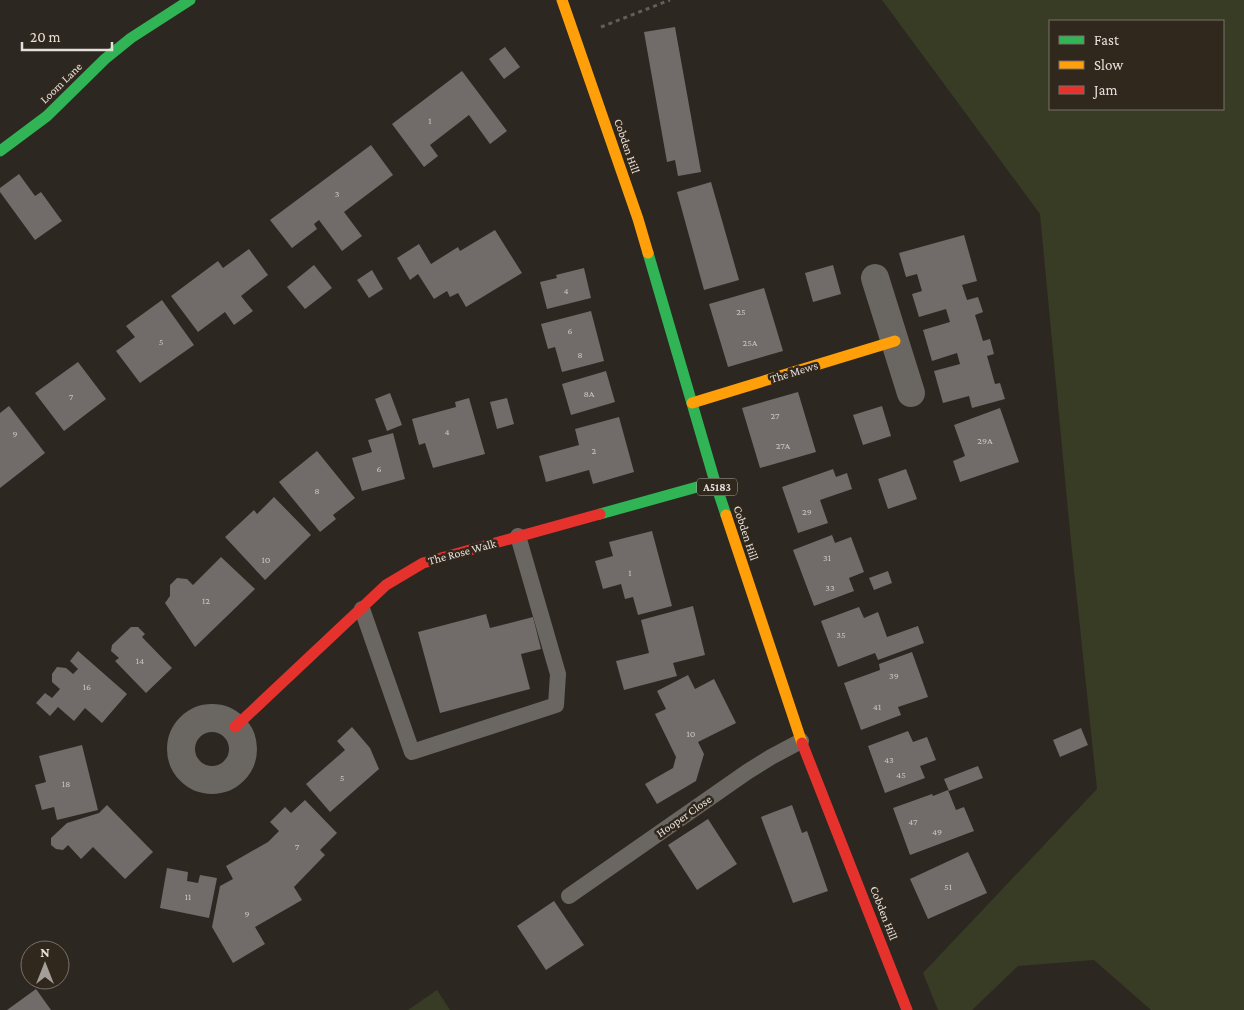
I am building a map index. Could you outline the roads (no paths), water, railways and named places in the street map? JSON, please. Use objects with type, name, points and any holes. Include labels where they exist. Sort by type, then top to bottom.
[{"type":"main road","name":"Loom Lane","points":[[0,150],[48,116],[105,59],[131,38],[190,0]]},
{"type":"main road","name":"Cobden Hill","points":[[562,0],[638,219],[715,482],[801,741],[907,1010]]},
{"type":"main road","name":"The Mews","points":[[692,403],[895,341]]},
{"type":"main road","name":"The Rose Walk","points":[[235,727],[386,585],[423,563],[715,482]]},
{"type":"street","points":[[875,278],[911,393]]},
{"type":"lane","points":[[362,609],[412,752],[556,705],[558,674],[518,536]]},
{"type":"lane","name":"Hooper Close","points":[[569,896],[747,772],[801,741]]}]
